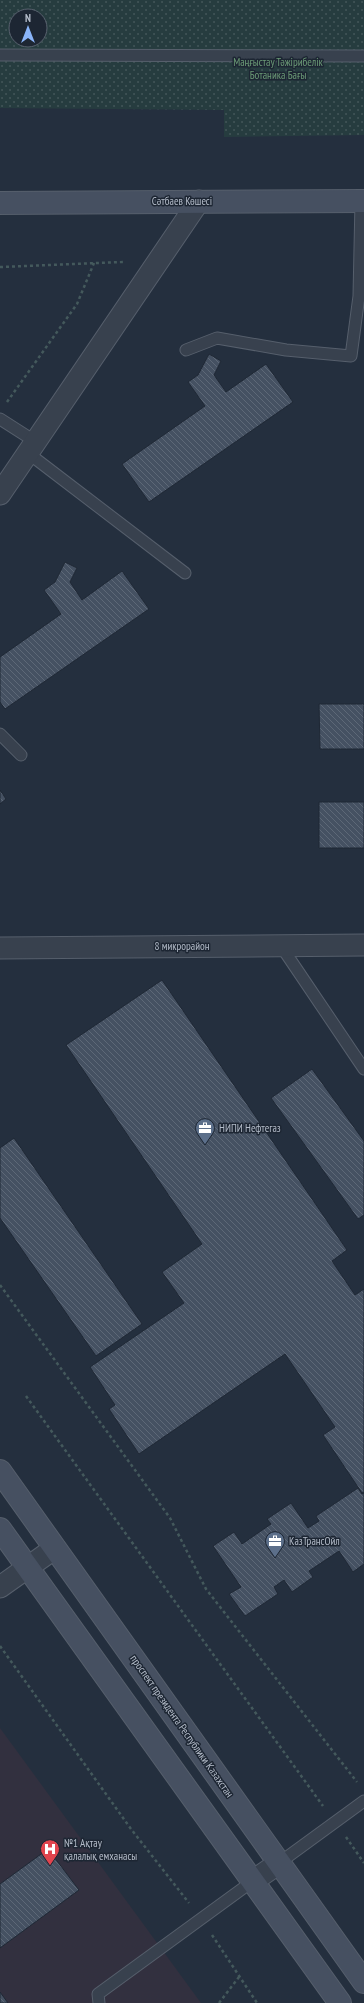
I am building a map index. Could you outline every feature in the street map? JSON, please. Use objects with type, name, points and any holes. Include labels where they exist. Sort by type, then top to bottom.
[{"type":"main road","name":"Сәтбаев Көшесі","points":[[0,203],[363,201]]},
{"type":"main road","name":"проспект президента Республики Казахстан","points":[[0,1471],[364,1982]]},
{"type":"main road","points":[[0,1529],[340,2003]]},
{"type":"street","points":[[0,494],[199,201]]},
{"type":"street","name":"8 микрорайон","points":[[0,948],[364,945]]},
{"type":"street","points":[[0,1587],[55,1548]]},
{"type":"street","points":[[253,1881],[279,1863]]},
{"type":"lane","points":[[0,55],[364,56]]},
{"type":"lane","points":[[186,350],[217,338],[286,350],[351,356],[362,296],[363,201]]},
{"type":"lane","points":[[0,419],[185,573]]},
{"type":"lane","points":[[0,734],[22,755]]},
{"type":"lane","points":[[281,946],[364,1069]]},
{"type":"lane","points":[[279,1863],[364,1801]]},
{"type":"lane","points":[[100,2003],[98,1994],[253,1881]]},
{"type":"path","points":[[0,267],[123,262]]},
{"type":"path","points":[[4,406],[77,304],[94,263]]},
{"type":"path","points":[[0,1285],[170,1518],[206,1589],[360,1786]]},
{"type":"path","points":[[26,1396],[364,1863]]},
{"type":"path","points":[[0,1646],[131,1829],[201,1918],[257,2003]]},
{"type":"path","points":[[219,2003],[239,1977]]},
{"type":"shaded area","name":"№1 Ақтау қалалық емханасы","points":[[0,1728],[201,2003],[0,2003]]},
{"type":"green space","name":"Маңғыстау Тәжірибелік Ботаника Бағы","points":[[0,0],[364,0],[364,135],[224,137],[224,110],[0,108]]},
{"type":"building","points":[[209,354],[221,361],[214,375],[226,392],[266,364],[293,402],[149,502],[122,464],[205,406],[188,382],[198,375]]},
{"type":"building","points":[[65,562],[77,568],[70,582],[82,600],[122,571],[149,609],[5,709],[0,702],[0,657],[61,614],[44,590],[55,582]]},
{"type":"building","points":[[319,704],[364,704],[364,749],[320,749]]},
{"type":"building","points":[[0,790],[6,799],[0,804]]},
{"type":"building","points":[[319,802],[364,802],[364,848],[319,848]]},
{"type":"building","name":"НИПИ Нефтегаз","points":[[162,980],[347,1250],[332,1261],[355,1295],[364,1289],[364,1492],[362,1493],[323,1435],[335,1427],[285,1354],[139,1454],[109,1409],[115,1405],[90,1367],[184,1303],[162,1272],[202,1244],[66,1045]]},
{"type":"building","points":[[312,1069],[364,1141],[364,1215],[358,1219],[271,1098]]},
{"type":"building","points":[[14,1138],[142,1324],[96,1356],[0,1218],[0,1148]]},
{"type":"building","name":"КазТрансОйл","points":[[358,1488],[362,1494],[364,1493],[364,1564],[353,1572],[339,1551],[309,1571],[313,1577],[292,1592],[284,1580],[274,1587],[278,1594],[245,1616],[229,1594],[241,1587],[213,1546],[234,1532],[242,1544],[271,1524],[267,1519],[291,1503],[308,1528],[319,1521],[316,1516]]},
{"type":"building","points":[[48,1849],[79,1890],[0,1948],[0,1884]]},
{"type":"building","points":[[0,1992],[8,2003],[0,2003]]},
{"type":"place","name":"НИПИ Нефтегаз","points":[[205,1145]]},
{"type":"place","name":"КазТрансОйл","points":[[275,1558]]},
{"type":"place","name":"№1 Ақтау қалалық емханасы","points":[[50,1866]]}]
